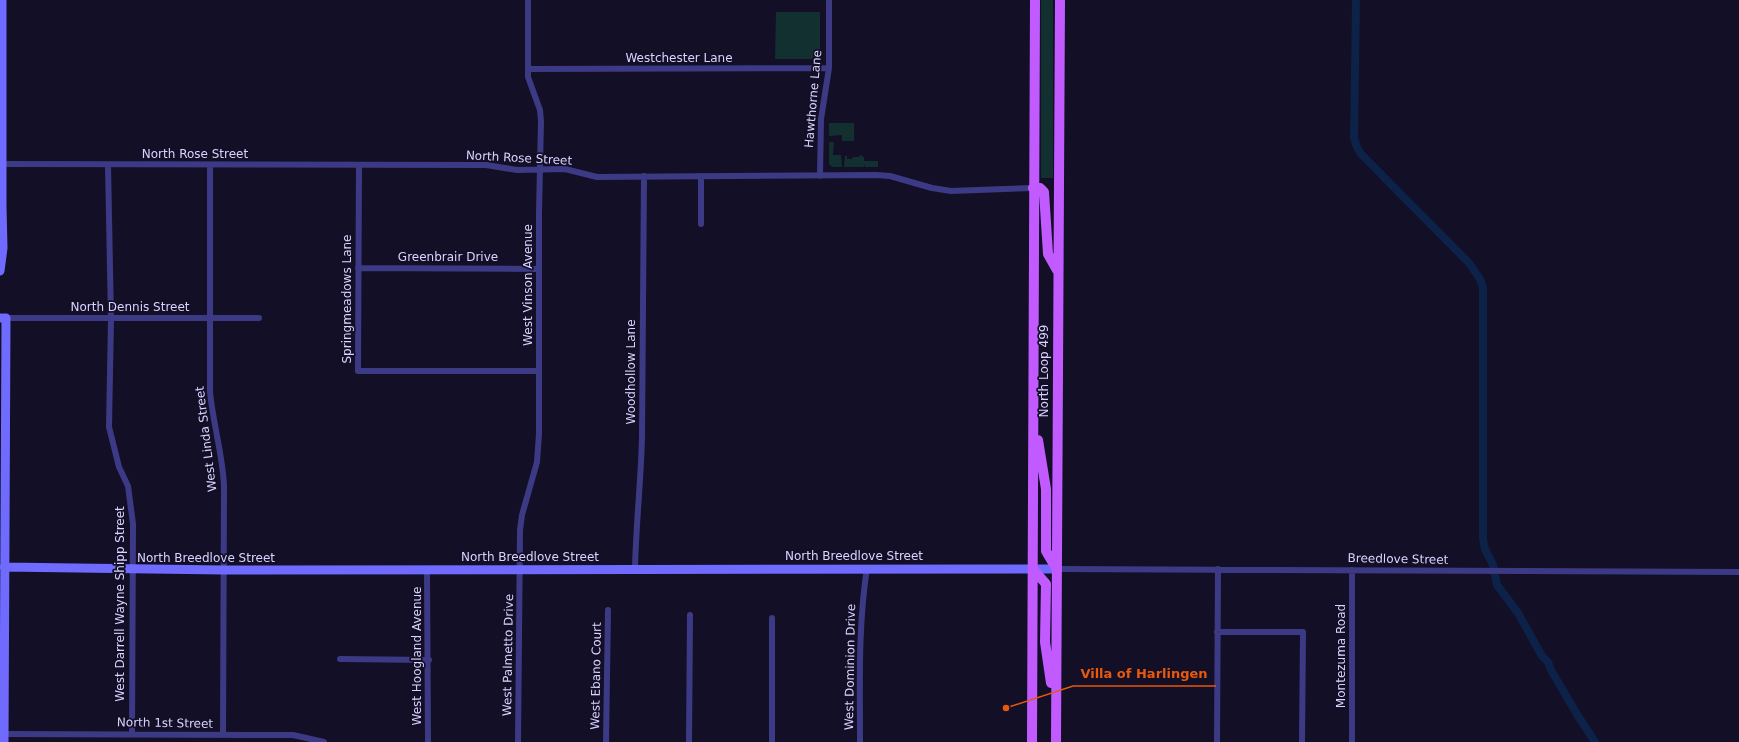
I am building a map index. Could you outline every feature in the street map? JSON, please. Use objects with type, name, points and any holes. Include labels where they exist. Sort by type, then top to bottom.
[{"type":"main road","name":"North Loop 499","points":[[1032,742],[1033,188],[1035,0]]},
{"type":"main road","name":"North Loop 499","points":[[1056,742],[1060,0]]},
{"type":"main road","points":[[1033,188],[1040,188],[1044,192],[1048,254],[1058,272]]},
{"type":"main road","points":[[1033,420],[1046,489],[1046,551],[1056,568]]},
{"type":"main road","points":[[1033,568],[1046,584],[1045,642],[1056,710]]},
{"type":"street","points":[[0,271],[3,248],[1,206],[2,0]]},
{"type":"street","name":"West Vinson Avenue","points":[[520,569],[521,523],[535,471],[538,453],[541,121],[540,110],[528,77],[528,0]]},
{"type":"street","name":"Hawthorne Lane","points":[[820,176],[821,119],[829,68],[829,0]]},
{"type":"street","name":"Westchester Lane","points":[[528,69],[829,68]]},
{"type":"street","name":"North Rose Street","points":[[2,164],[359,166],[486,165],[517,170],[565,169],[597,177],[890,176],[932,188],[950,191],[1033,188]]},
{"type":"street","name":"West Darrell Wayne Shipp Street","points":[[108,165],[111,318],[109,428],[119,467],[128,486],[133,524],[132,733]]},
{"type":"street","name":"West Linda Street","points":[[210,165],[210,319],[212,407],[223,472],[223,735]]},
{"type":"street","name":"Springmeadows Lane","points":[[359,166],[358,371],[539,371]]},
{"type":"street","name":"Woodhollow Lane","points":[[635,568],[642,444],[644,176]]},
{"type":"street","points":[[701,176],[701,224]]},
{"type":"street","name":"Greenbrair Drive","points":[[358,268],[539,269]]},
{"type":"street","points":[[3,318],[2,529],[4,567],[4,738]]},
{"type":"street","name":"North Dennis Street","points":[[3,318],[259,318]]},
{"type":"street","name":"North Breedlove Street","points":[[4,567],[224,570],[1056,568]]},
{"type":"street","name":"West Dominion Drive","points":[[860,742],[859,638],[862,601],[867,568]]},
{"type":"street","name":"Breedlove Street","points":[[1056,568],[1739,572]]},
{"type":"street","name":"West Palmetto Drive","points":[[518,742],[520,569]]},
{"type":"street","points":[[1217,742],[1218,569]]},
{"type":"street","name":"West Hoogland Avenue","points":[[427,570],[429,660],[428,742]]},
{"type":"street","name":"Montezuma Road","points":[[1352,570],[1352,742]]},
{"type":"street","name":"West Ebano Court","points":[[606,742],[608,610]]},
{"type":"street","points":[[688,742],[690,615]]},
{"type":"street","points":[[772,618],[772,742]]},
{"type":"street","points":[[1217,632],[1303,632],[1302,742]]},
{"type":"street","points":[[340,659],[429,660]]},
{"type":"street","name":"North 1st Street","points":[[4,738],[132,733],[293,735],[324,742]]},
{"type":"green space","points":[[1041,0],[1053,0],[1053,178],[1041,178]]},
{"type":"green space","points":[[776,12],[820,12],[820,59],[775,59]]},
{"type":"green space","points":[[829,123],[854,123],[854,141],[842,141],[842,135],[829,136]]},
{"type":"green space","points":[[829,142],[834,142],[833,155],[841,155],[842,167],[832,167],[829,164]]},
{"type":"green space","points":[[860,155],[864,157],[864,161],[878,161],[878,167],[865,167],[864,164],[864,167],[844,167],[845,156],[847,156],[847,159],[852,159],[853,157],[859,157]]},
{"type":"waterway","points":[[1356,0],[1354,138],[1357,147],[1361,154],[1469,263],[1480,279],[1483,288],[1483,539],[1485,549],[1493,565],[1497,585],[1518,613],[1542,656],[1548,662],[1551,670],[1578,716],[1595,742]]},
{"type":"place","name":"Villa of Harlingen","points":[[1006,708]]}]
